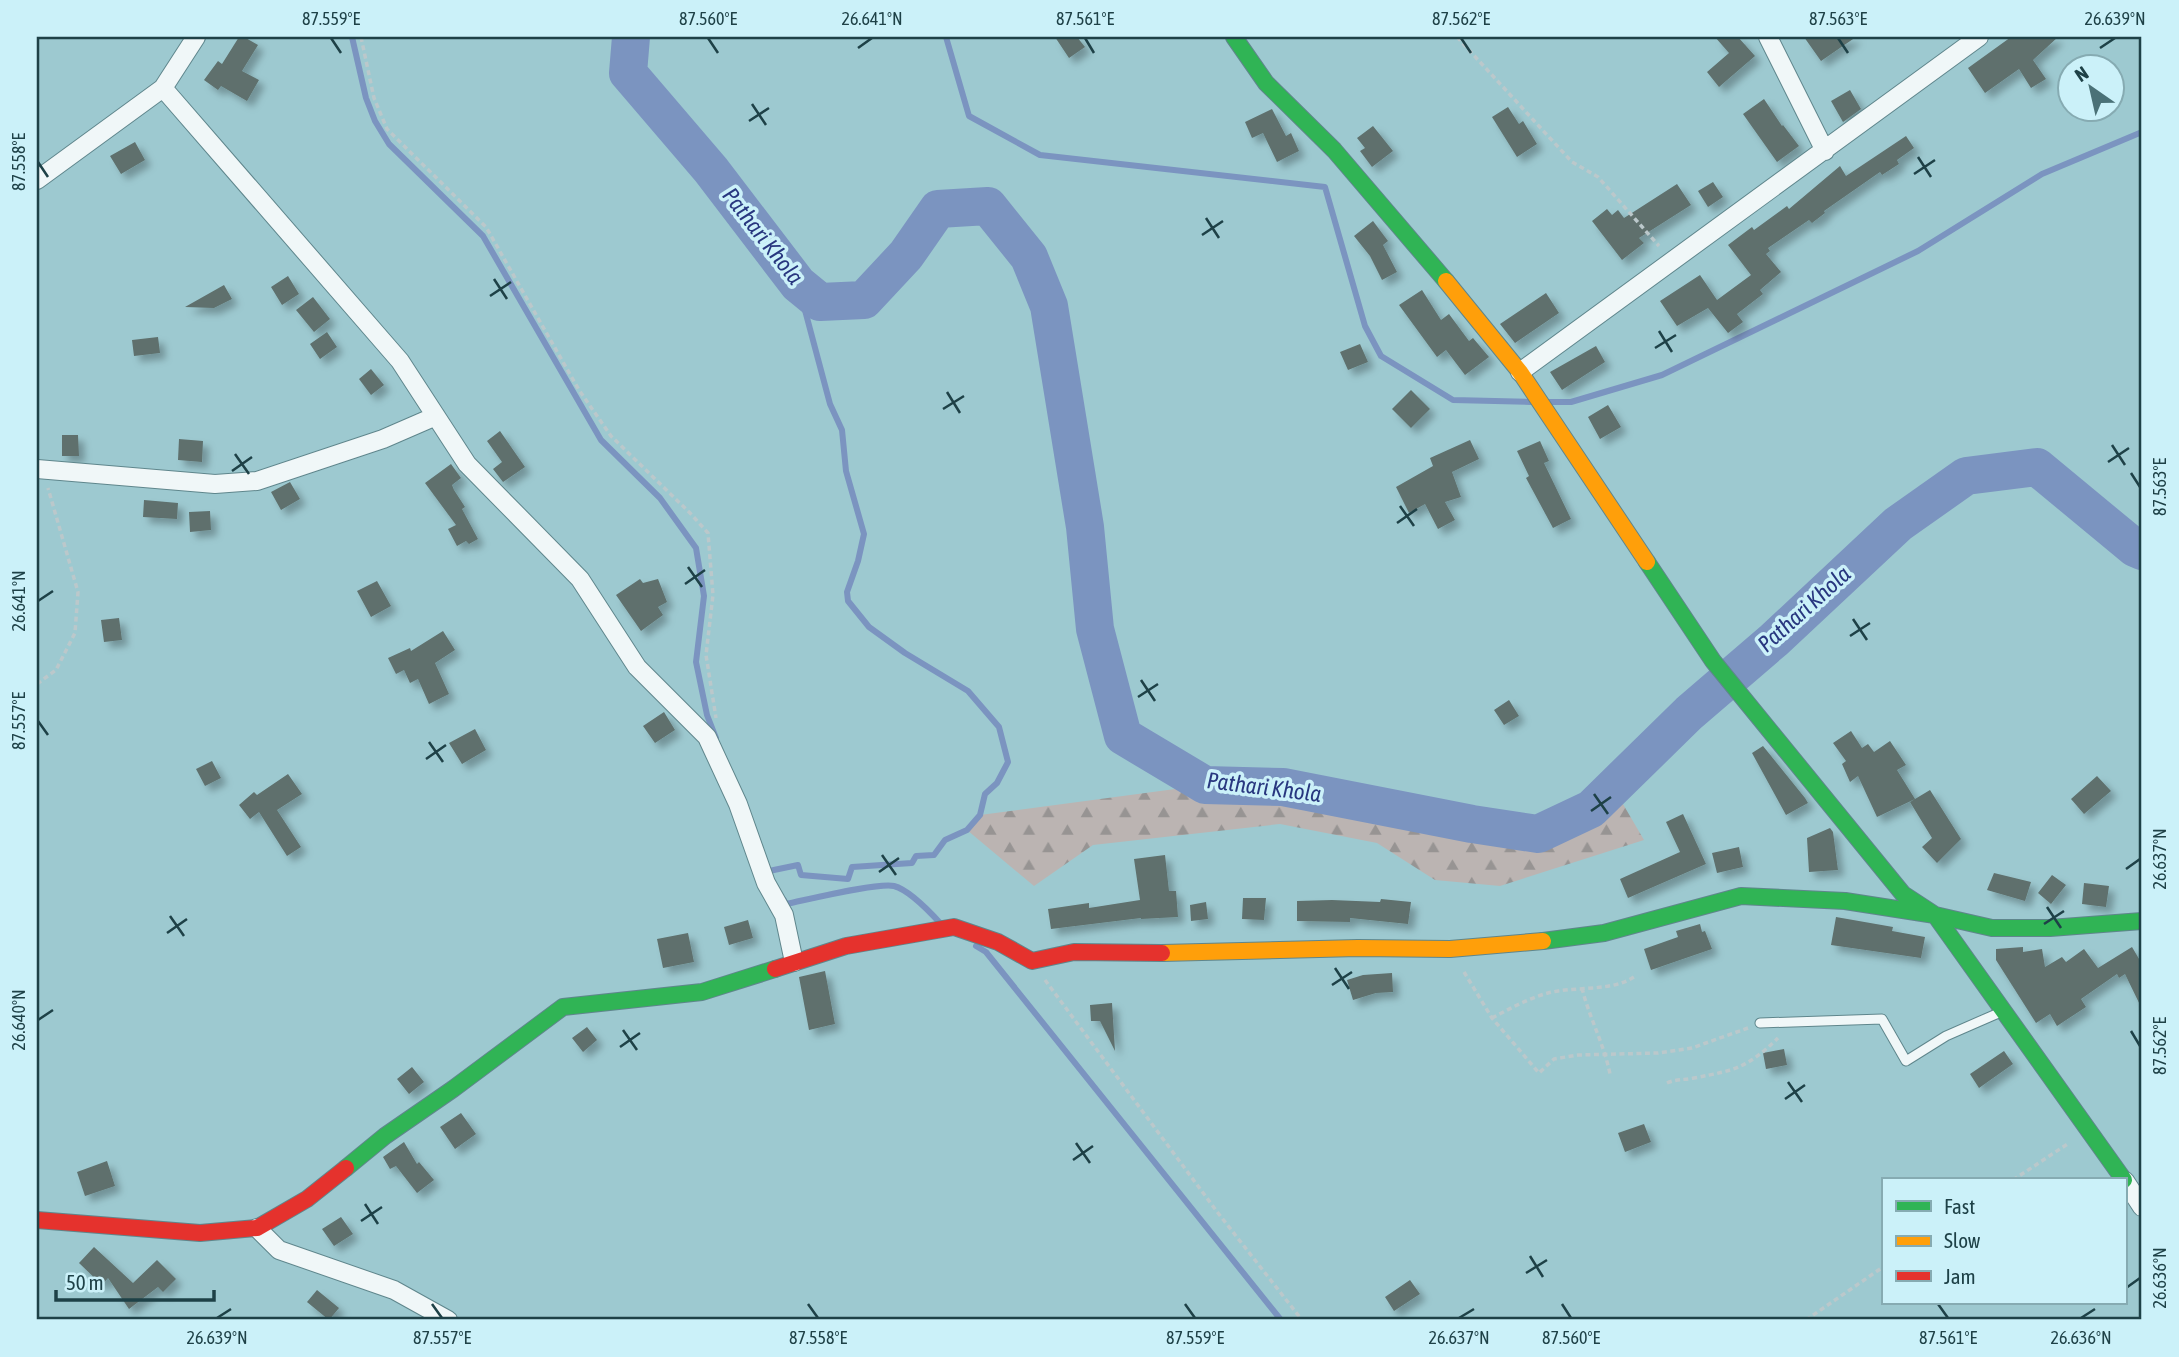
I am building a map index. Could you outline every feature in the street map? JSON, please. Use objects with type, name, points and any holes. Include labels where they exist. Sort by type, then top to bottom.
[{"type":"street","points":[[37,180],[163,88],[196,37]]},
{"type":"street","points":[[1234,37],[1266,83],[1334,150],[1520,372],[1713,661],[1903,894],[1935,915],[2122,1178]]},
{"type":"street","points":[[1768,37],[1825,151]]},
{"type":"street","points":[[1520,372],[1979,37]]},
{"type":"street","points":[[163,88],[400,361],[467,464],[580,579],[637,667],[708,737],[738,804],[766,883],[784,915],[794,962]]},
{"type":"street","points":[[40,469],[215,484],[257,481],[383,439],[436,416]]},
{"type":"street","points":[[37,1220],[200,1233],[257,1228],[307,1199],[385,1136],[563,1007],[702,992],[846,946],[954,928],[998,942],[1032,961],[1074,952],[1121,954],[1346,948],[1450,949],[1512,945],[1604,933],[1741,896],[1845,901],[1935,915],[1992,928],[2050,928],[2142,920]]},
{"type":"street","points":[[2126,1184],[2142,1207]]},
{"type":"street","points":[[257,1228],[279,1250],[394,1290],[448,1320]]},
{"type":"lane","points":[[1760,1023],[1882,1018],[1906,1060],[1946,1036],[2004,1010]]},
{"type":"path","points":[[360,37],[374,98],[387,129],[486,227],[579,390],[611,436],[708,533],[713,595],[706,655],[715,716],[720,729]]},
{"type":"path","points":[[1457,37],[1572,162],[1598,177],[1661,248]]},
{"type":"path","points":[[37,684],[56,670],[75,633],[78,592],[40,469]]},
{"type":"path","points":[[1450,949],[1492,1017],[1539,1073],[1554,1059],[1658,1053],[1692,1048],[1760,1023]]},
{"type":"path","points":[[1032,961],[1209,1202],[1302,1320]]},
{"type":"path","points":[[1492,1017],[1546,993],[1626,982],[1634,976]]},
{"type":"path","points":[[1582,988],[1586,1007],[1606,1054],[1610,1074]]},
{"type":"path","points":[[1667,1083],[1676,1079],[1685,1080],[1728,1072],[1755,1060],[1797,1020]]},
{"type":"path","points":[[2016,1178],[2081,1135],[2083,1121]]},
{"type":"path","points":[[1806,1320],[1882,1268]]},
{"type":"green space","points":[[1205,785],[1283,787],[1472,824],[1538,834],[1591,809],[1613,787],[1644,840],[1500,886],[1435,880],[1377,843],[1280,824],[1093,845],[1034,886],[967,830],[980,815]]},
{"type":"building","points":[[239,37],[258,45],[242,71],[259,80],[247,101],[221,86],[218,90],[204,80],[218,61],[222,64]]},
{"type":"building","points":[[1055,37],[1077,37],[1085,47],[1069,58]]},
{"type":"building","points":[[1715,37],[1738,37],[1755,56],[1719,87],[1707,72],[1729,53]]},
{"type":"building","points":[[1804,37],[1856,37],[1821,61]]},
{"type":"building","points":[[2011,37],[2058,37],[2033,60],[2046,79],[2031,88],[2019,69],[1985,93],[1968,68]]},
{"type":"building","points":[[1850,90],[1861,109],[1843,122],[1831,101]]},
{"type":"building","points":[[1764,99],[1799,146],[1777,162],[1743,114]]},
{"type":"building","points":[[1508,107],[1519,124],[1523,121],[1537,144],[1517,157],[1492,117]]},
{"type":"building","points":[[1272,109],[1286,136],[1291,133],[1299,151],[1277,162],[1263,133],[1252,138],[1245,122]]},
{"type":"building","points":[[1373,126],[1393,151],[1372,167],[1360,151],[1365,148],[1357,138]]},
{"type":"building","points":[[1906,136],[1914,148],[1897,160],[1899,164],[1882,175],[1880,172],[1824,211],[1825,213],[1812,223],[1809,220],[1768,248],[1770,251],[1766,254],[1781,272],[1760,290],[1763,294],[1737,314],[1743,322],[1728,333],[1708,308],[1677,326],[1660,301],[1700,275],[1717,300],[1751,275],[1728,245],[1787,206],[1789,209],[1840,166],[1846,176]]},
{"type":"building","points":[[135,142],[145,160],[121,174],[110,156]]},
{"type":"building","points":[[1713,182],[1723,197],[1708,207],[1698,191]]},
{"type":"building","points":[[1677,184],[1691,205],[1639,238],[1644,243],[1622,260],[1592,221],[1607,209],[1612,215],[1618,210],[1624,218]]},
{"type":"building","points":[[1373,221],[1388,241],[1383,245],[1397,272],[1382,280],[1370,256],[1354,236]]},
{"type":"building","points":[[288,276],[299,294],[282,305],[271,287]]},
{"type":"building","points":[[224,285],[232,299],[214,308],[185,307]]},
{"type":"building","points":[[1422,290],[1441,320],[1449,314],[1469,341],[1473,338],[1489,357],[1465,375],[1446,350],[1437,357],[1399,305]]},
{"type":"building","points":[[1546,293],[1559,313],[1515,343],[1500,324]]},
{"type":"building","points":[[313,297],[330,319],[314,332],[296,310]]},
{"type":"building","points":[[327,332],[337,347],[320,359],[310,344]]},
{"type":"building","points":[[158,337],[160,353],[134,356],[132,340]]},
{"type":"building","points":[[1360,344],[1368,362],[1348,370],[1340,352]]},
{"type":"building","points":[[1596,346],[1605,362],[1562,390],[1550,372]]},
{"type":"building","points":[[371,369],[384,385],[371,395],[359,379]]},
{"type":"building","points":[[1411,390],[1430,409],[1411,428],[1392,409]]},
{"type":"building","points":[[1608,405],[1621,427],[1600,439],[1588,417]]},
{"type":"building","points":[[500,431],[525,467],[503,482],[493,469],[502,462],[487,441]]},
{"type":"building","points":[[62,435],[78,435],[79,456],[62,456]]},
{"type":"building","points":[[179,439],[203,441],[202,462],[178,460]]},
{"type":"building","points":[[1470,440],[1479,459],[1452,472],[1461,497],[1445,502],[1455,520],[1438,529],[1425,504],[1409,513],[1396,487],[1433,466],[1430,458]]},
{"type":"building","points":[[1540,441],[1549,461],[1544,463],[1571,519],[1553,528],[1526,478],[1529,476],[1517,451]]},
{"type":"building","points":[[451,464],[461,478],[452,485],[465,507],[462,509],[478,539],[457,546],[448,529],[456,525],[425,483]]},
{"type":"building","points":[[290,482],[300,499],[281,510],[271,492]]},
{"type":"building","points":[[144,500],[178,503],[177,519],[143,517]]},
{"type":"building","points":[[210,511],[211,530],[190,532],[189,512]]},
{"type":"building","points":[[640,579],[643,583],[658,579],[667,602],[658,607],[663,615],[641,631],[616,595]]},
{"type":"building","points":[[377,581],[391,606],[371,617],[357,591]]},
{"type":"building","points":[[119,618],[122,640],[104,642],[101,620]]},
{"type":"building","points":[[443,631],[455,650],[435,663],[449,694],[429,704],[418,679],[410,683],[404,670],[396,674],[388,658],[410,648],[411,651]]},
{"type":"building","points":[[1509,700],[1519,716],[1504,725],[1494,710]]},
{"type":"building","points":[[664,712],[675,730],[655,743],[643,726]]},
{"type":"building","points":[[475,729],[486,750],[462,764],[449,743]]},
{"type":"building","points":[[1851,731],[1862,748],[1868,744],[1874,752],[1890,741],[1906,765],[1897,770],[1915,799],[1877,817],[1858,776],[1850,782],[1842,764],[1846,761],[1833,743]]},
{"type":"building","points":[[1763,746],[1808,803],[1786,815],[1752,753]]},
{"type":"building","points":[[212,761],[221,778],[205,786],[196,769]]},
{"type":"building","points":[[288,774],[302,794],[277,810],[301,847],[287,856],[259,812],[250,819],[239,805],[254,792],[257,795]]},
{"type":"building","points":[[2097,776],[2111,791],[2084,814],[2071,799]]},
{"type":"building","points":[[1930,790],[1961,839],[1937,863],[1922,847],[1932,838],[1910,802]]},
{"type":"building","points":[[1683,814],[1706,864],[1628,898],[1620,879],[1680,852],[1666,822]]},
{"type":"building","points":[[1830,828],[1833,832],[1838,870],[1809,872],[1807,838]]},
{"type":"building","points":[[1739,847],[1743,867],[1717,873],[1712,853]]},
{"type":"building","points":[[1165,855],[1169,891],[1176,891],[1178,917],[1141,918],[1051,929],[1048,909],[1089,903],[1089,908],[1140,900],[1134,859]]},
{"type":"building","points":[[1994,873],[2031,882],[2025,901],[1987,890]]},
{"type":"building","points":[[2052,875],[2066,885],[2051,904],[2038,893]]},
{"type":"building","points":[[2084,883],[2109,886],[2106,907],[2082,904]]},
{"type":"building","points":[[1243,898],[1266,898],[1264,920],[1242,919]]},
{"type":"building","points":[[1381,899],[1411,902],[1408,924],[1350,918],[1350,922],[1297,921],[1297,901],[1380,902]]},
{"type":"building","points":[[1206,902],[1208,919],[1191,921],[1190,905]]},
{"type":"building","points":[[1836,917],[1893,927],[1892,931],[1925,937],[1921,958],[1831,945]]},
{"type":"building","points":[[748,920],[753,938],[729,945],[724,927]]},
{"type":"building","points":[[1700,924],[1712,949],[1651,970],[1644,949],[1678,937],[1676,931]]},
{"type":"building","points":[[688,933],[694,962],[663,968],[657,939]]},
{"type":"building","points":[[2023,947],[2023,952],[2042,949],[2045,967],[2062,957],[2066,962],[2084,949],[2098,968],[2132,947],[2142,964],[2142,1009],[2125,974],[2119,978],[2117,974],[2081,999],[2086,1007],[2057,1026],[2050,1014],[2036,1023],[1996,960],[1996,949]]},
{"type":"building","points":[[825,971],[835,1024],[809,1030],[799,977]]},
{"type":"building","points":[[1392,973],[1393,992],[1376,993],[1353,1000],[1347,980],[1363,975]]},
{"type":"building","points":[[1112,1003],[1115,1051],[1100,1021],[1091,1021],[1090,1005]]},
{"type":"building","points":[[587,1027],[597,1040],[583,1052],[572,1038]]},
{"type":"building","points":[[1784,1049],[1787,1065],[1766,1069],[1763,1053]]},
{"type":"building","points":[[2004,1051],[2013,1064],[1979,1088],[1970,1074]]},
{"type":"building","points":[[412,1067],[424,1082],[409,1094],[397,1079]]},
{"type":"building","points":[[461,1113],[476,1134],[455,1149],[440,1127]]},
{"type":"building","points":[[1644,1124],[1651,1142],[1625,1152],[1618,1133]]},
{"type":"building","points":[[404,1142],[417,1164],[419,1162],[434,1180],[417,1193],[396,1166],[390,1169],[383,1157]]},
{"type":"building","points":[[107,1161],[115,1186],[85,1196],[77,1172]]},
{"type":"building","points":[[341,1217],[353,1234],[334,1246],[322,1229]]},
{"type":"building","points":[[94,1247],[133,1283],[157,1260],[176,1279],[163,1292],[158,1287],[129,1309],[108,1278],[102,1285],[79,1263]]},
{"type":"building","points":[[1410,1280],[1420,1294],[1394,1311],[1385,1297]]},
{"type":"building","points":[[317,1290],[339,1308],[329,1320],[307,1302]]},
{"type":"waterway","points":[[352,37],[366,98],[375,121],[389,144],[483,236],[601,440],[660,498],[696,548],[704,596],[696,662],[707,715],[716,738]]},
{"type":"waterway","name":"Pathari Khola","points":[[631,37],[628,73],[711,170],[798,284],[820,302],[864,300],[906,255],[938,209],[988,206],[1029,257],[1049,306],[1085,527],[1095,629],[1123,736],[1205,785],[1283,787],[1472,824],[1538,834],[1591,809],[1689,713],[1774,640],[1898,524],[1966,476],[2037,467],[2142,551]]},
{"type":"waterway","points":[[946,37],[969,116],[1040,155],[1325,187],[1365,326],[1381,356],[1453,400],[1532,402]]},
{"type":"waterway","points":[[1549,402],[1571,402],[1662,375],[1918,251],[2042,174],[2142,132]]},
{"type":"waterway","points":[[798,284],[830,404],[842,430],[846,471],[864,534],[847,592],[848,601],[869,627],[905,653],[968,691],[999,727],[1008,762],[997,783],[985,794],[980,815]]},
{"type":"waterway","points":[[769,871],[798,865],[801,875],[848,879],[852,867],[912,863],[916,856],[934,855],[945,840],[967,830],[980,815]]},
{"type":"waterway","points":[[784,900],[786,904],[859,889],[894,886],[913,897],[941,924]]},
{"type":"waterway","points":[[976,946],[986,952],[1281,1320]]},
{"type":"traffic: fast","points":[[1234,37],[1266,83],[1334,150],[1446,281]]},
{"type":"traffic: fast","points":[[1647,562],[1713,661],[1903,894],[1935,915],[1992,928],[2050,928],[2142,921]]},
{"type":"traffic: fast","points":[[1543,941],[1604,933],[1741,896],[1845,901],[1935,915],[2123,1178]]},
{"type":"traffic: fast","points":[[346,1168],[385,1136],[563,1007],[702,992],[775,969]]},
{"type":"traffic: slow","points":[[1446,281],[1520,372],[1647,562]]},
{"type":"traffic: slow","points":[[1162,953],[1358,948],[1450,949],[1543,941]]},
{"type":"traffic: jam","points":[[775,969],[846,946],[954,927],[998,942],[1032,961],[1074,952],[1162,953]]},
{"type":"traffic: jam","points":[[37,1220],[200,1233],[257,1228],[307,1199],[346,1168]]}]
